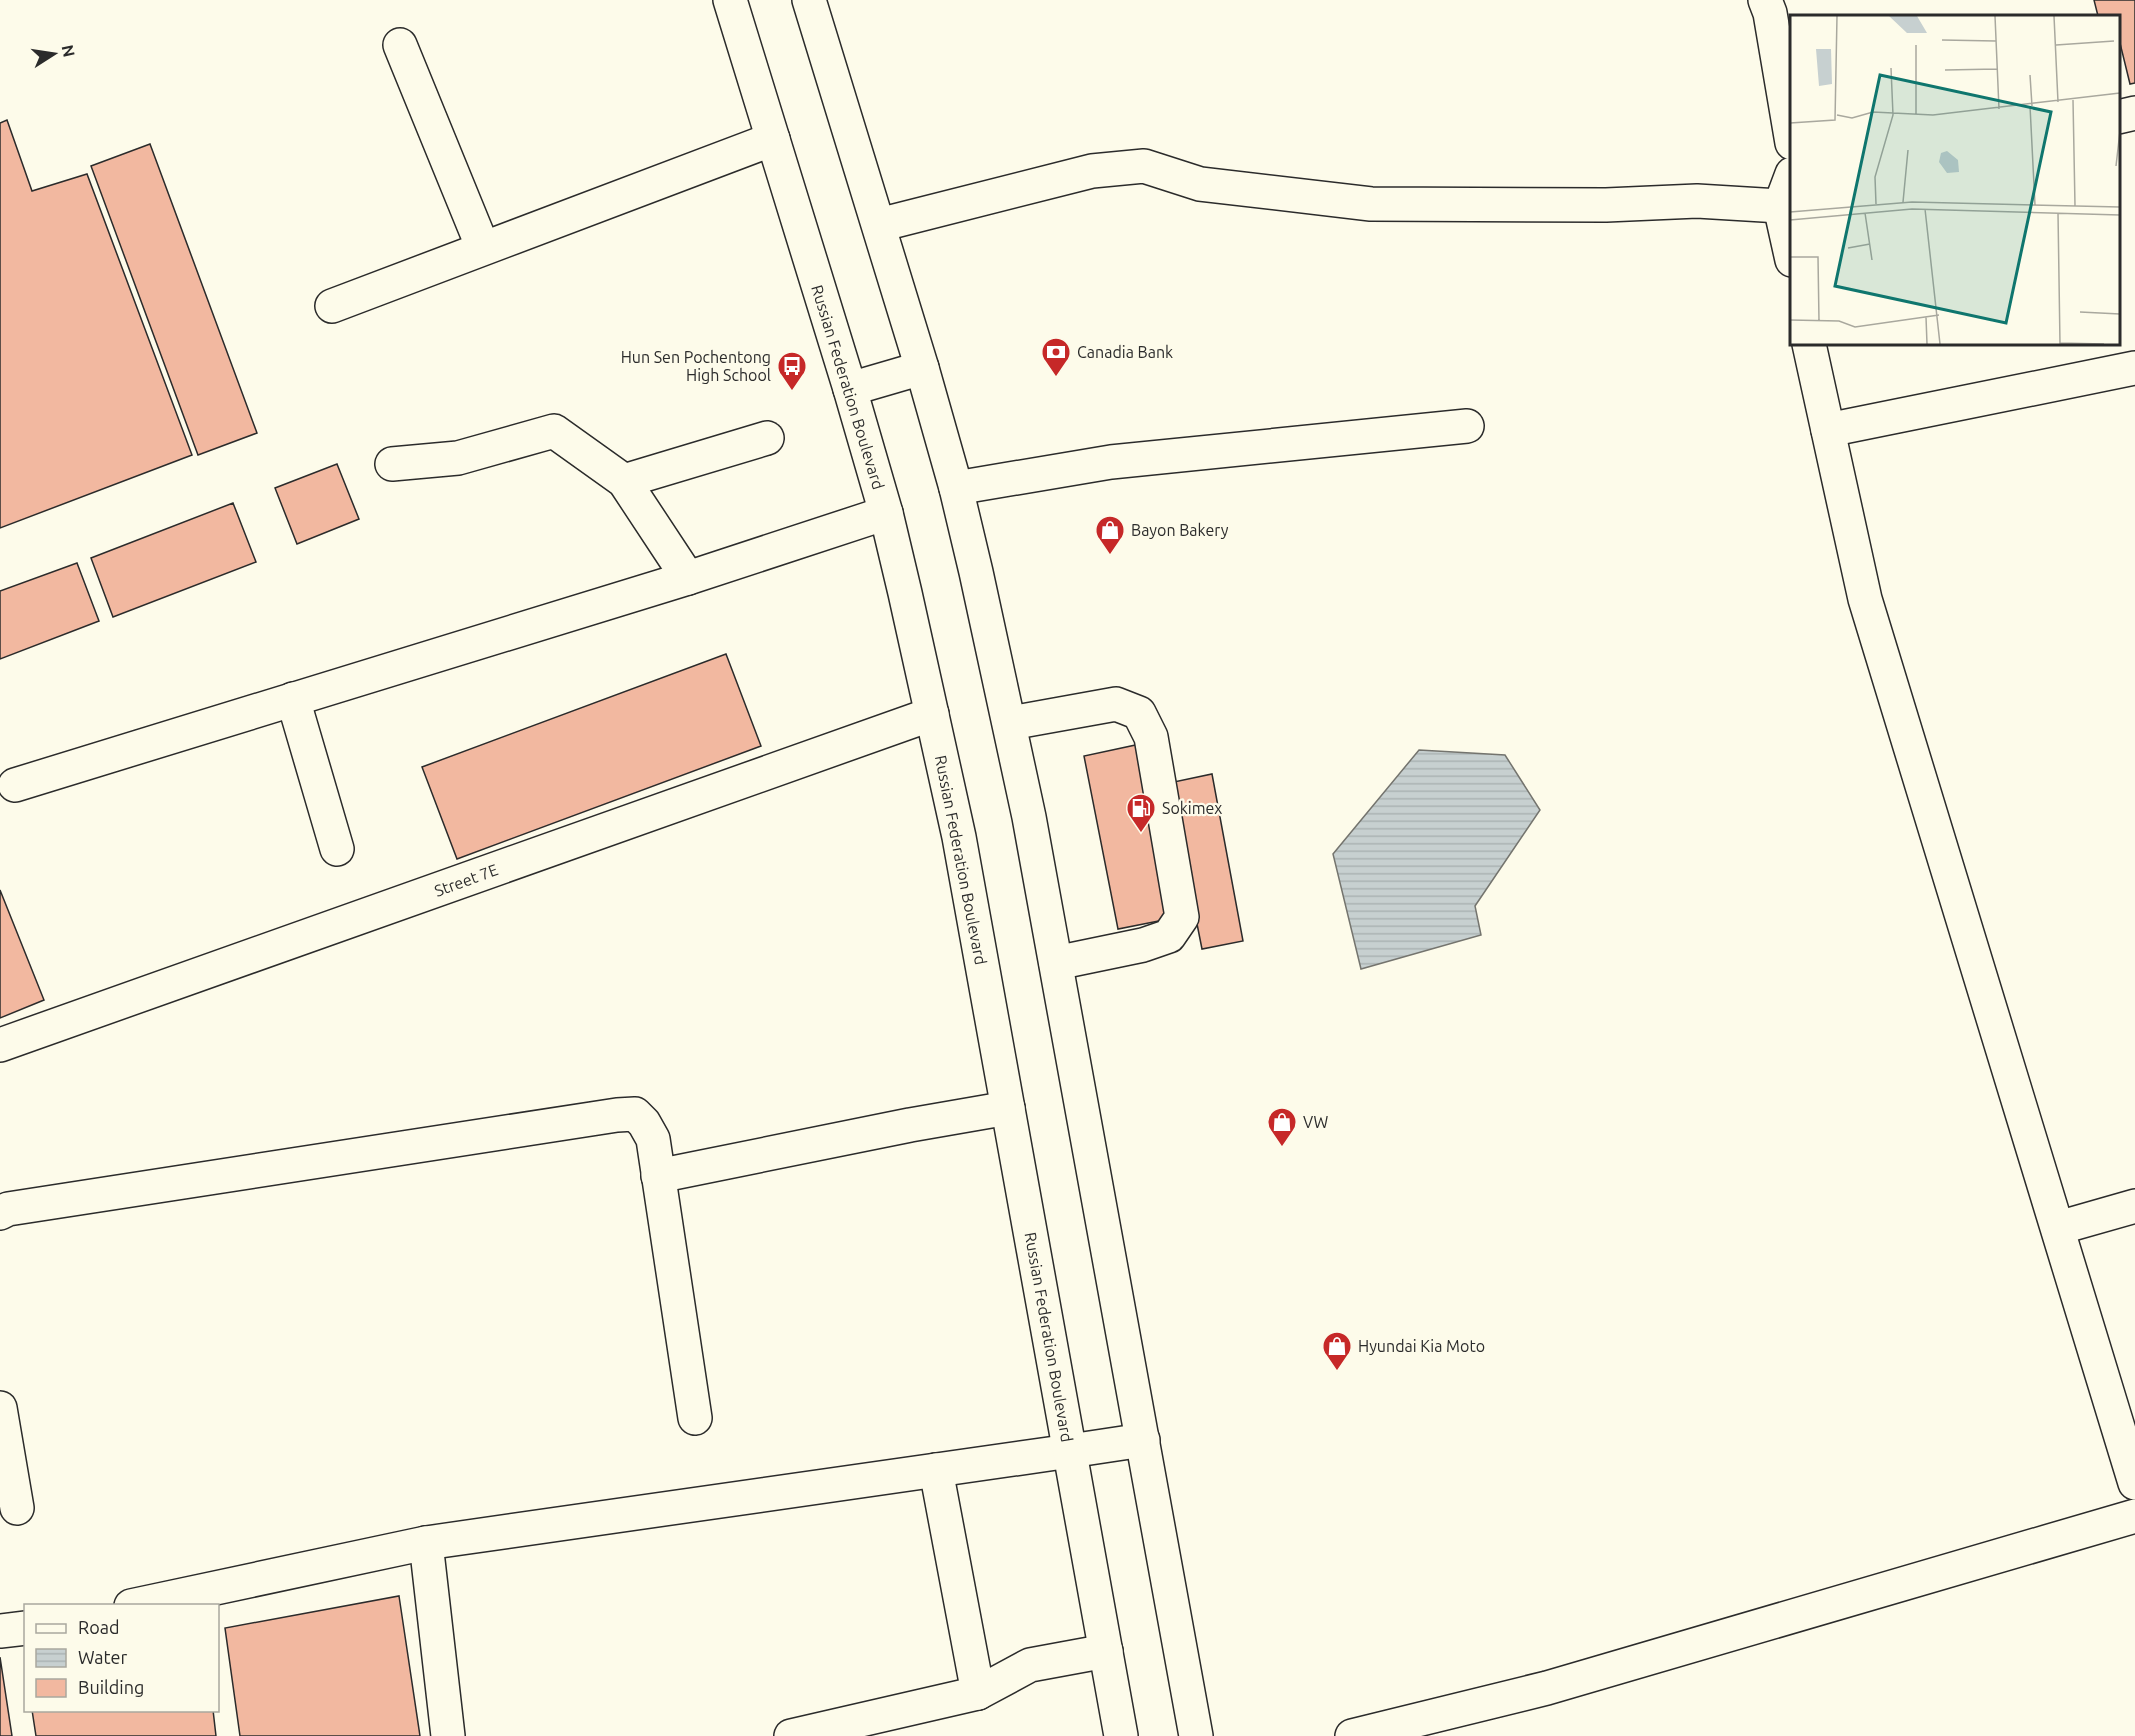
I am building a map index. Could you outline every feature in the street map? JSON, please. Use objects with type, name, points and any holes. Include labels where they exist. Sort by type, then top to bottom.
[{"type":"main road","name":"Russian Federation Boulevard","points":[[730,0],[886,513],[932,714],[959,837],[1121,1736]]},
{"type":"main road","points":[[809,0],[879,225],[956,488],[1010,723],[1056,963],[1196,1736]]},
{"type":"main road","points":[[1765,0],[1770,13],[1790,138]]},
{"type":"main road","points":[[400,45],[483,248]]},
{"type":"main road","points":[[2120,117],[2135,113]]},
{"type":"main road","points":[[332,306],[773,139]]},
{"type":"main road","points":[[879,225],[1092,171],[1144,166],[1200,184],[1371,204],[1606,205],[1697,201],[1786,204]]},
{"type":"main road","points":[[1790,180],[1786,204],[1790,249]]},
{"type":"main road","points":[[1809,345],[1865,599],[2135,1483]]},
{"type":"main road","points":[[850,390],[922,368]]},
{"type":"main road","points":[[1828,430],[2135,368]]},
{"type":"main road","points":[[956,488],[1110,462],[1467,426]]},
{"type":"main road","points":[[392,464],[458,458],[554,431],[624,481],[688,578]]},
{"type":"main road","points":[[624,481],[767,438]]},
{"type":"main road","points":[[15,785],[688,578],[886,513]]},
{"type":"main road","points":[[293,699],[337,849]]},
{"type":"main road","points":[[1010,723],[1116,704],[1139,712],[1151,737],[1182,917],[1169,936],[1143,945],[1056,963]]},
{"type":"main road","name":"Street 7E","points":[[0,1045],[932,714]]},
{"type":"main road","points":[[658,1176],[910,1125],[1008,1108]]},
{"type":"main road","points":[[0,1214],[8,1209],[616,1115],[635,1114],[644,1123],[653,1139],[695,1418]]},
{"type":"main road","points":[[2058,1228],[2135,1206]]},
{"type":"main road","points":[[0,1408],[17,1508]]},
{"type":"main road","points":[[136,1604],[426,1543],[1143,1440]]},
{"type":"main road","points":[[936,1470],[978,1693]]},
{"type":"main road","points":[[1352,1736],[1547,1688],[2135,1516]]},
{"type":"main road","points":[[426,1543],[448,1736]]},
{"type":"main road","points":[[0,1631],[24,1628]]},
{"type":"main road","points":[[791,1736],[978,1693],[1030,1665],[1106,1652]]},
{"type":"water","points":[[1419,750],[1505,755],[1540,810],[1475,906],[1481,935],[1361,969],[1333,854]]},
{"type":"building","points":[[2094,0],[2135,0],[2135,83],[2130,84],[2120,43],[2120,15],[2098,15]]},
{"type":"building","points":[[7,120],[32,191],[87,174],[192,455],[0,528],[0,123]]},
{"type":"building","points":[[150,144],[257,433],[198,455],[91,166]]},
{"type":"building","points":[[337,464],[359,519],[297,544],[275,488]]},
{"type":"building","points":[[233,503],[256,562],[113,617],[91,558]]},
{"type":"building","points":[[77,563],[99,621],[0,659],[0,591]]},
{"type":"building","points":[[726,654],[761,746],[457,859],[422,767]]},
{"type":"building","points":[[1145,743],[1179,917],[1118,929],[1084,756]]},
{"type":"building","points":[[1212,774],[1243,941],[1202,949],[1169,783]]},
{"type":"building","points":[[0,890],[44,1000],[0,1018]]},
{"type":"building","points":[[399,1596],[420,1736],[240,1736],[225,1628]]},
{"type":"building","points":[[0,1657],[12,1736],[0,1736]]},
{"type":"building","points":[[32,1712],[213,1712],[216,1736],[36,1736]]},
{"type":"place","name":"Canadia Bank","points":[[1056,378]]},
{"type":"place","name":"Hun Sen Pochentong High School","points":[[792,392]]},
{"type":"place","name":"Bayon Bakery","points":[[1110,556]]},
{"type":"place","name":"Sokimex","points":[[1141,834]]},
{"type":"place","name":"VW","points":[[1282,1148]]},
{"type":"place","name":"Hyundai Kia Moto","points":[[1337,1372]]}]
